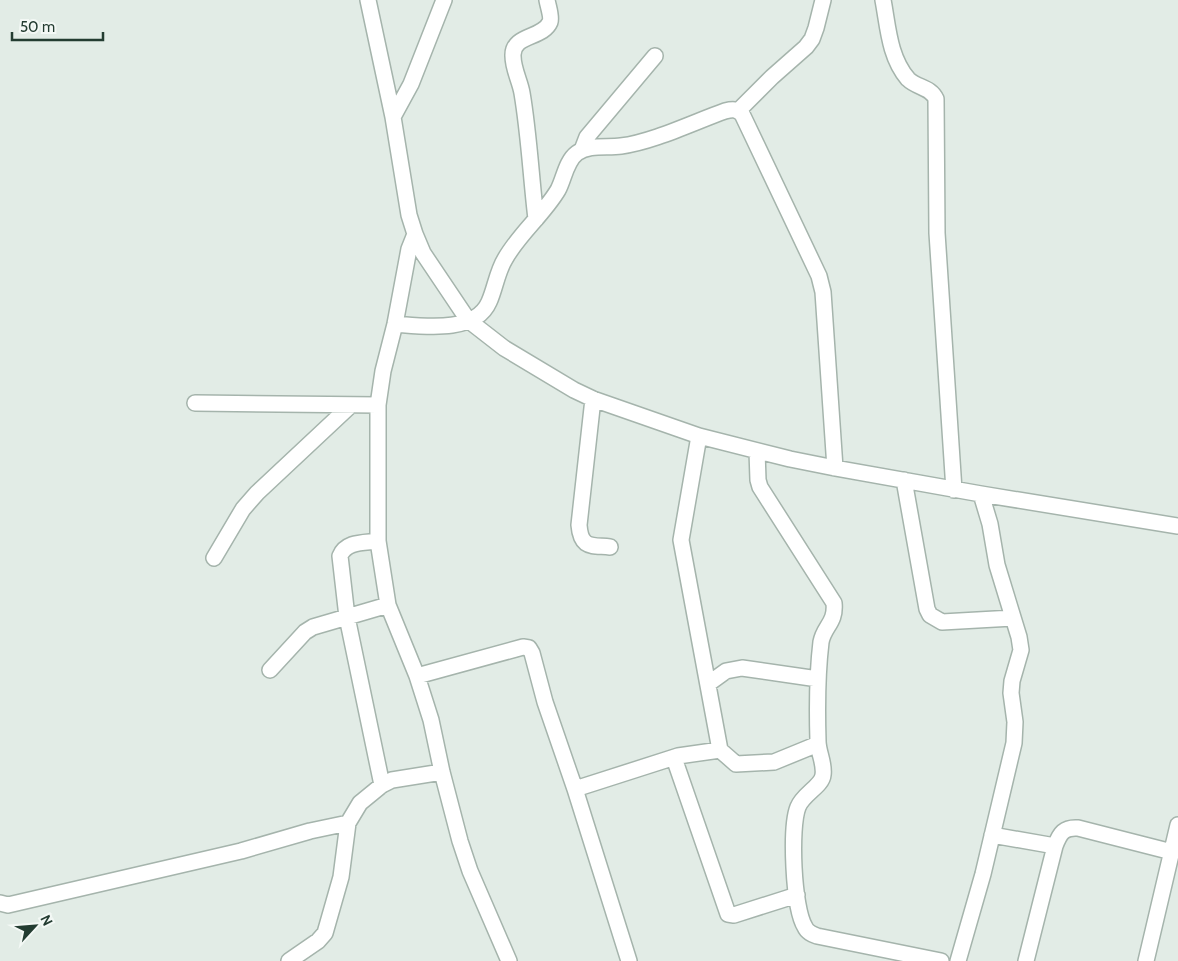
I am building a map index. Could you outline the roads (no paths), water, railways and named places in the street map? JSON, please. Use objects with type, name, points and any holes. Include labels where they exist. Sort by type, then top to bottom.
[{"type":"street","points":[[368,0],[415,234],[423,253],[468,320],[504,348],[574,390],[593,399],[699,436],[790,459],[835,468],[954,490],[1178,526]]},
{"type":"street","points":[[393,117],[411,84],[444,0]]},
{"type":"street","points":[[536,219],[522,94],[513,57],[514,49],[518,43],[549,24],[551,20],[547,0]]},
{"type":"street","points":[[738,111],[806,47],[812,39],[816,28],[823,0]]},
{"type":"street","points":[[883,0],[892,48],[904,73],[916,85],[934,93],[936,98],[937,233],[954,490]]},
{"type":"street","points":[[395,324],[441,327],[458,324],[482,313],[488,304],[504,261],[559,189],[571,159],[582,150],[588,137],[655,56]]},
{"type":"street","points":[[582,150],[642,142],[726,110],[734,109],[742,114],[819,276],[823,292],[835,468]]},
{"type":"street","points":[[415,234],[409,249],[395,324],[383,371],[378,405],[378,541],[388,605],[418,676],[431,720],[460,841],[470,871],[510,961]]},
{"type":"street","points":[[593,399],[579,525],[580,535],[583,542],[587,545],[610,547]]},
{"type":"street","points":[[195,403],[378,405]]},
{"type":"street","points":[[214,558],[243,509],[257,493],[351,405]]},
{"type":"street","points":[[699,436],[681,540],[720,750],[736,764],[774,762],[818,744]]},
{"type":"street","points":[[757,451],[760,488],[834,603],[833,618],[823,634],[818,680],[818,744],[823,768],[822,779],[805,795],[796,810],[793,846],[797,896],[805,928],[817,936],[941,961]]},
{"type":"street","points":[[904,480],[927,609],[930,615],[942,622],[1013,618]]},
{"type":"street","points":[[958,961],[992,836],[1015,732],[1011,693],[1012,681],[1021,650],[1019,637],[996,565],[990,524],[981,494]]},
{"type":"street","points":[[378,541],[349,545],[343,549],[340,556],[347,617],[382,785]]},
{"type":"street","points":[[270,670],[305,632],[324,623],[388,605]]},
{"type":"street","points":[[418,676],[523,647],[529,648],[532,652],[545,702],[575,789],[629,961]]},
{"type":"street","points":[[708,684],[726,671],[742,668],[818,680]]},
{"type":"street","points":[[575,789],[674,758],[720,750]]},
{"type":"street","points":[[674,758],[728,914],[734,915],[797,896]]},
{"type":"street","points":[[289,961],[325,934],[341,877],[348,823],[360,803],[382,785],[392,780],[442,772]]},
{"type":"street","points":[[0,903],[8,905],[222,856],[310,831],[348,823]]},
{"type":"street","points":[[1146,961],[1178,825]]},
{"type":"street","points":[[1026,961],[1055,846],[1063,830],[1078,828],[1172,852]]},
{"type":"street","points":[[992,836],[1055,846]]}]
